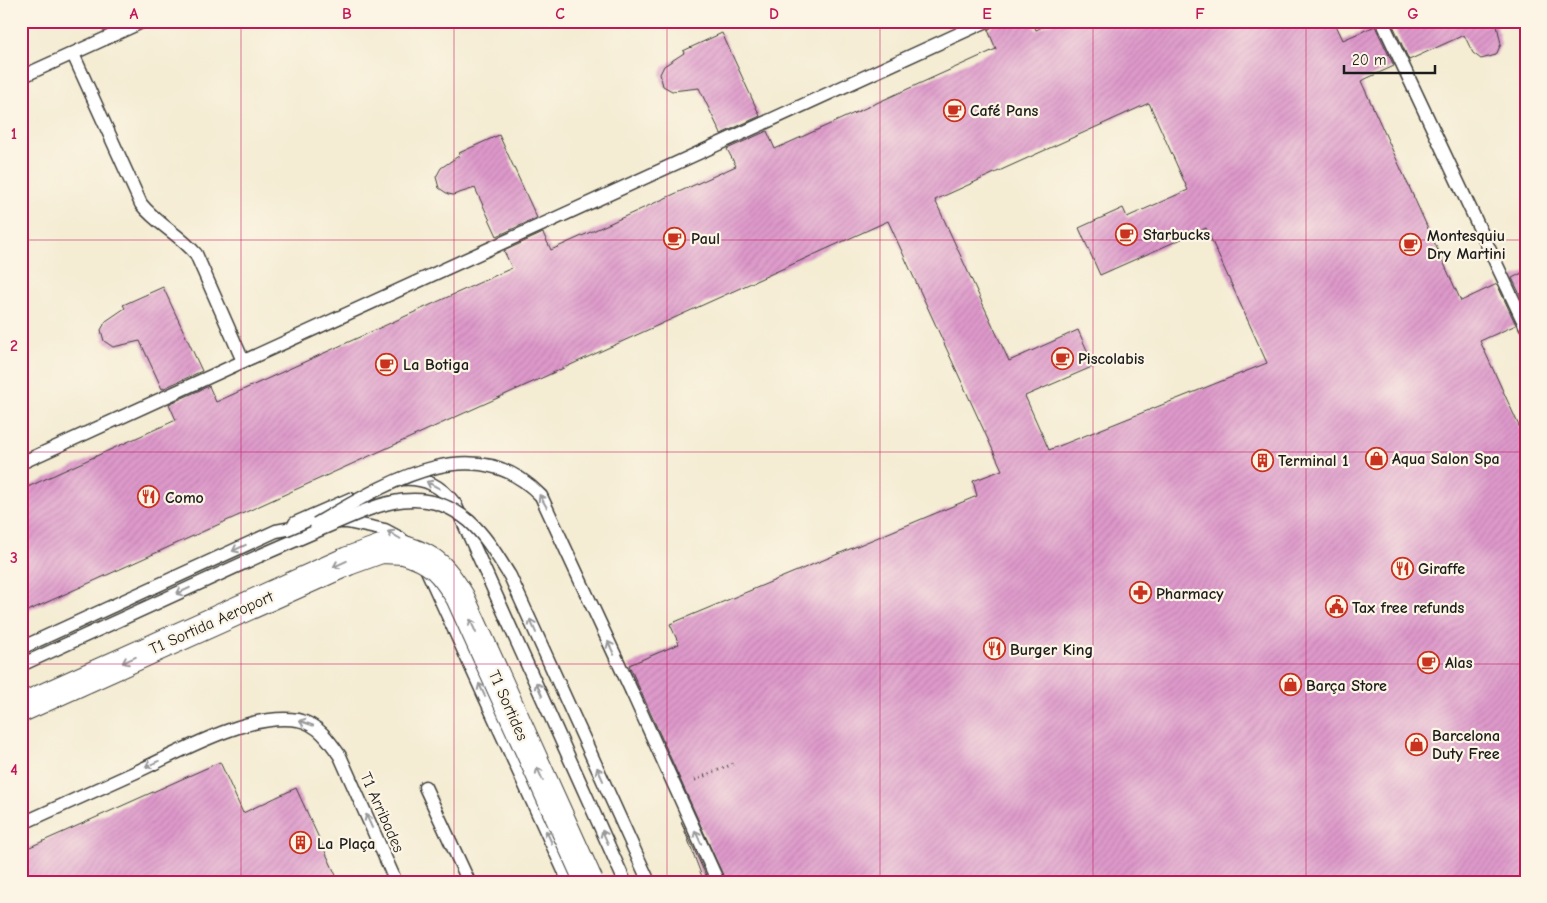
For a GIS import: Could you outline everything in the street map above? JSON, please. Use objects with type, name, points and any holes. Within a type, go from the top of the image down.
[{"type":"main road","name":"T1 Sortida Aeroport","points":[[21,708],[354,558],[381,550],[404,550]]},
{"type":"main road","name":"T1 Sortides","points":[[404,550],[436,565],[445,573],[460,597],[589,882]]},
{"type":"lane","points":[[21,77],[144,21]]},
{"type":"lane","points":[[21,463],[987,21]]},
{"type":"lane","points":[[1382,21],[1526,327]]},
{"type":"lane","points":[[73,54],[141,204],[154,220],[184,240],[196,254],[243,362]]},
{"type":"lane","points":[[259,556],[377,488],[416,471],[456,464],[503,468],[527,482],[541,496],[557,528],[718,882]]},
{"type":"lane","points":[[21,648],[276,531],[402,479],[426,481],[447,494],[455,504],[625,882]]},
{"type":"lane","points":[[21,665],[259,556],[383,503],[409,499],[446,507],[467,519],[490,546],[510,576],[649,882]]},
{"type":"lane","points":[[276,531],[325,522],[367,524],[385,530],[400,538],[415,552],[428,573],[569,882]]},
{"type":"lane","name":"T1 Arribades","points":[[21,824],[223,733],[253,724],[274,720],[290,720],[313,725],[327,738],[340,756],[396,882]]},
{"type":"lane","points":[[425,787],[468,882]]},
{"type":"path","points":[[676,788],[733,764]]},
{"type":"building","name":"Terminal 1","points":[[995,21],[1032,21],[1036,30],[1056,21],[1334,21],[1343,40],[1375,26],[1394,66],[1361,81],[1461,301],[1497,284],[1516,325],[1480,341],[1526,441],[1526,882],[726,882],[629,665],[679,644],[670,624],[977,496],[973,481],[1002,470],[888,221],[21,614],[21,490],[176,420],[169,404],[209,386],[216,402],[512,268],[504,251],[543,233],[551,250],[736,166],[727,149],[767,131],[775,149],[996,49],[988,30]],"holes":[[[1149,103],[1188,190],[1127,217],[1123,208],[1079,228],[1100,275],[1206,228],[1267,363],[1049,450],[1025,396],[1094,366],[1078,330],[1009,361],[935,200]]]},
{"type":"building","points":[[1391,21],[1496,21],[1501,44],[1496,55],[1481,59],[1473,53],[1464,35],[1409,60]]},
{"type":"building","points":[[722,33],[760,116],[721,134],[699,88],[672,91],[663,86],[660,74],[664,66],[684,53],[683,51]]},
{"type":"building","points":[[499,135],[537,218],[497,236],[475,188],[453,195],[448,194],[439,188],[436,177],[441,168],[460,155],[459,153]]},
{"type":"building","points":[[1526,271],[1526,307],[1512,278]]},
{"type":"building","points":[[163,287],[202,371],[162,389],[140,341],[113,347],[104,341],[101,330],[106,321],[125,308],[123,305]]},
{"type":"building","points":[[220,762],[243,813],[296,788],[339,882],[21,882],[21,851]]},
{"type":"building","points":[[681,821],[709,882],[704,882]]},
{"type":"place","name":"Café Pans","points":[[954,110]]},
{"type":"place","name":"Starbucks","points":[[1127,234]]},
{"type":"place","name":"Paul","points":[[675,238]]},
{"type":"place","name":"Montesquiu Dry Martini","points":[[1411,244]]},
{"type":"place","name":"Piscolabis","points":[[1062,358]]},
{"type":"place","name":"La Botiga","points":[[387,364]]},
{"type":"place","name":"Aqua Salon Spa","points":[[1376,458]]},
{"type":"place","name":"Terminal 1","points":[[1262,460]]},
{"type":"place","name":"Como","points":[[149,497]]},
{"type":"place","name":"Giraffe","points":[[1402,568]]},
{"type":"place","name":"Pharmacy","points":[[1140,593]]},
{"type":"place","name":"Tax free refunds","points":[[1336,607]]},
{"type":"place","name":"Burger King","points":[[994,649]]},
{"type":"place","name":"Alas","points":[[1429,662]]},
{"type":"place","name":"Barça Store","points":[[1290,685]]},
{"type":"place","name":"Barcelona Duty Free","points":[[1416,744]]},
{"type":"place","name":"La Plaça","points":[[301,843]]}]
